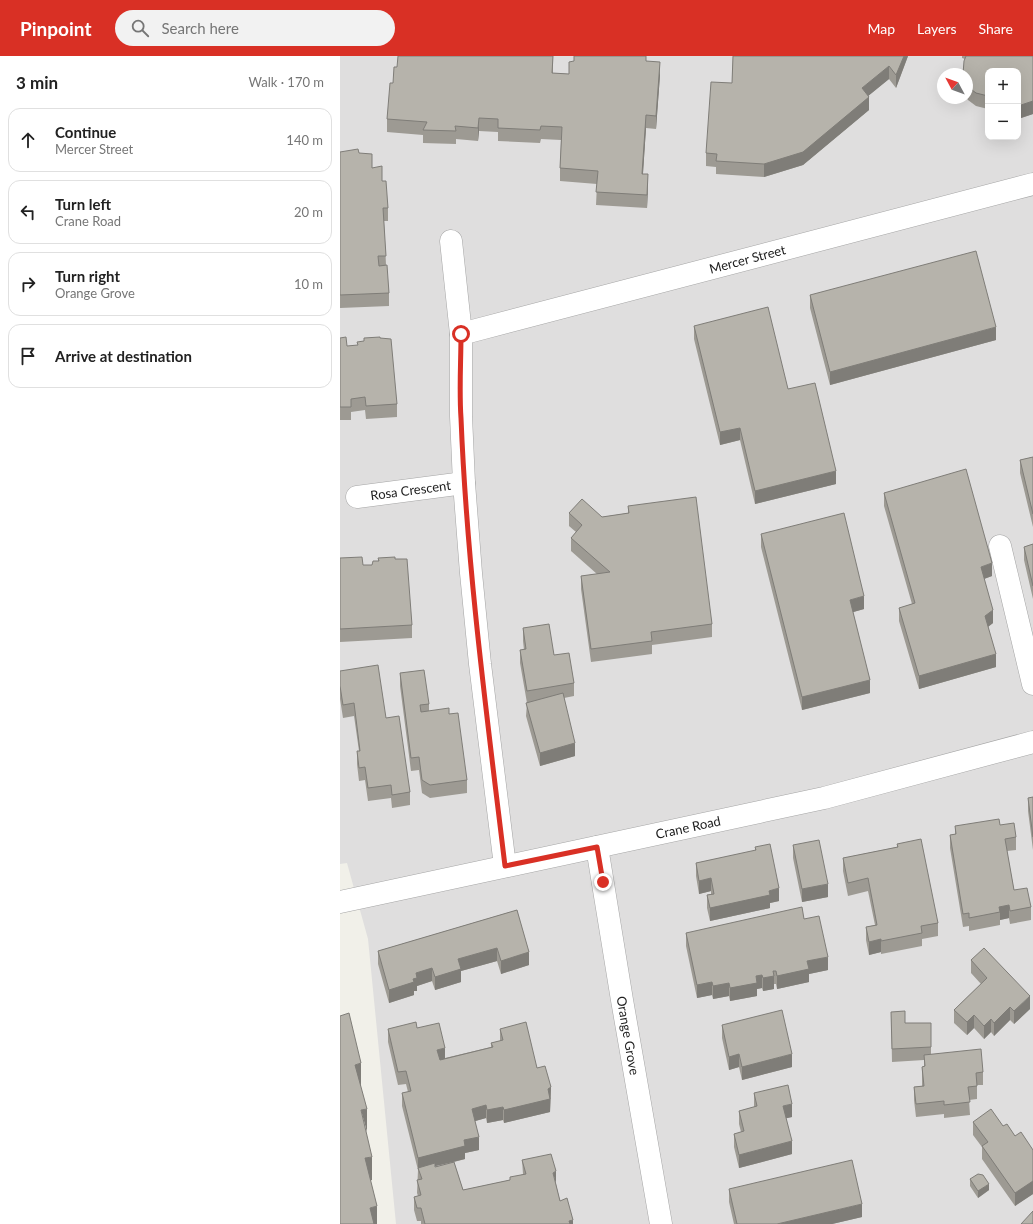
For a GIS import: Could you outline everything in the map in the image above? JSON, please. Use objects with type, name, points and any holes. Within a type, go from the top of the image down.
[{"type":"street","name":"Mercer Street","points":[[461,334],[1033,184]]},
{"type":"street","points":[[451,241],[461,334],[460,416],[464,483],[480,664],[505,866]]},
{"type":"street","name":"Rosa Crescent","points":[[357,497],[464,483]]},
{"type":"street","points":[[1000,546],[1033,684]]},
{"type":"street","name":"Crane Road","points":[[340,902],[824,798],[1033,742]]},
{"type":"street","name":"Orange Grove","points":[[597,847],[622,1000],[662,1224]]},
{"type":"shaded area","points":[[340,56],[1033,56],[1033,1224],[396,1224],[368,939],[347,863],[340,864]]},
{"type":"building","points":[[398,56],[553,56],[552,73],[569,74],[569,62],[574,61],[574,56],[646,56],[646,61],[660,62],[656,116],[646,115],[642,174],[648,174],[647,195],[596,192],[598,171],[560,168],[562,127],[541,126],[540,130],[498,128],[498,119],[479,118],[478,128],[455,126],[456,131],[423,130],[427,122],[387,119],[390,83],[393,83],[394,67],[397,67]]},
{"type":"building","points":[[733,56],[904,56],[896,75],[889,66],[862,88],[869,97],[803,152],[764,164],[716,161],[717,154],[706,153],[711,82],[732,83]]},
{"type":"building","points":[[966,56],[1033,56],[1033,101],[1021,105],[1021,68],[985,68],[985,95],[973,91],[973,68],[963,68]]},
{"type":"building","points":[[358,149],[359,153],[372,154],[372,168],[382,166],[382,181],[386,181],[388,208],[383,208],[386,256],[378,256],[379,266],[387,265],[389,293],[340,295],[340,152]]},
{"type":"building","points":[[976,251],[996,327],[830,372],[810,295]]},
{"type":"building","points":[[768,307],[788,389],[815,383],[836,471],[755,491],[740,428],[720,432],[694,326]]},
{"type":"building","points":[[346,337],[347,346],[358,345],[357,342],[364,341],[364,338],[380,337],[391,339],[397,404],[366,406],[365,397],[351,399],[351,407],[340,407],[340,338]]},
{"type":"building","points":[[1033,457],[1033,514],[1020,460]]},
{"type":"building","points":[[966,469],[992,563],[981,567],[993,610],[985,616],[996,654],[919,676],[899,608],[915,603],[884,493]]},
{"type":"building","points":[[696,497],[712,624],[651,632],[652,641],[591,649],[581,576],[610,572],[571,538],[582,525],[569,513],[582,499],[602,517],[629,513],[628,506]]},
{"type":"building","points":[[844,513],[864,596],[850,600],[870,680],[802,697],[761,534]]},
{"type":"building","points":[[1033,544],[1033,586],[1024,547]]},
{"type":"building","points":[[362,557],[363,565],[372,565],[373,561],[379,561],[378,558],[395,557],[395,559],[407,559],[412,625],[340,629],[340,558]]},
{"type":"building","points":[[549,624],[554,655],[569,653],[574,683],[527,691],[520,650],[526,649],[523,628]]},
{"type":"building","points":[[378,665],[386,718],[399,716],[410,792],[392,795],[391,785],[368,788],[365,767],[359,768],[357,751],[360,751],[354,703],[343,705],[340,686],[340,671]]},
{"type":"building","points":[[424,670],[429,704],[420,705],[421,712],[449,708],[449,714],[458,713],[467,780],[430,785],[422,780],[419,757],[411,758],[400,673]]},
{"type":"building","points":[[563,693],[575,743],[540,753],[526,703]]},
{"type":"building","points":[[1033,797],[1033,837],[1028,798]]},
{"type":"building","points":[[999,819],[1000,825],[1014,823],[1016,837],[1005,839],[1014,890],[1027,888],[1031,907],[1010,911],[1009,905],[999,907],[1000,912],[969,918],[969,913],[963,914],[950,835],[956,834],[955,826]]},
{"type":"building","points":[[921,839],[938,923],[921,926],[922,933],[869,942],[866,927],[877,925],[868,878],[848,883],[843,858],[898,847],[897,844]]},
{"type":"building","points":[[819,840],[828,884],[802,889],[793,845]]},
{"type":"building","points":[[770,844],[779,888],[769,891],[770,895],[710,908],[707,895],[714,894],[711,878],[699,881],[696,863],[756,850],[755,847]]},
{"type":"building","points":[[802,907],[804,919],[819,916],[828,957],[807,961],[809,969],[777,976],[776,971],[773,971],[774,976],[763,978],[762,975],[756,976],[757,983],[730,988],[729,983],[713,986],[712,982],[697,985],[686,933]]},
{"type":"building","points":[[517,910],[529,952],[501,961],[497,948],[458,959],[461,969],[435,977],[432,968],[416,973],[417,978],[413,979],[414,982],[389,990],[378,951]]},
{"type":"building","points":[[984,948],[1030,996],[1014,1011],[1010,1007],[994,1023],[991,1019],[984,1026],[974,1015],[967,1022],[954,1010],[987,978],[971,960]]},
{"type":"building","points":[[782,1010],[792,1054],[742,1067],[739,1054],[729,1057],[722,1025]]},
{"type":"building","points":[[905,1011],[905,1023],[931,1023],[931,1047],[892,1049],[891,1012]]},
{"type":"building","points":[[349,1013],[361,1063],[355,1065],[367,1109],[361,1110],[372,1157],[365,1158],[377,1206],[370,1208],[374,1224],[340,1224],[340,1016]]},
{"type":"building","points":[[416,1022],[417,1028],[439,1023],[445,1048],[437,1050],[440,1060],[493,1047],[491,1043],[503,1040],[500,1029],[526,1022],[537,1068],[545,1066],[551,1087],[548,1089],[550,1099],[504,1110],[503,1107],[487,1110],[486,1105],[472,1109],[479,1137],[464,1140],[465,1146],[418,1158],[402,1093],[411,1091],[406,1071],[398,1072],[388,1029]]},
{"type":"building","points":[[981,1049],[983,1072],[976,1073],[977,1086],[968,1087],[970,1102],[944,1105],[944,1101],[916,1104],[914,1087],[924,1086],[922,1067],[925,1066],[924,1055]]},
{"type":"building","points":[[788,1085],[792,1104],[783,1106],[792,1141],[739,1155],[734,1134],[744,1131],[739,1111],[757,1106],[754,1093]]},
{"type":"building","points":[[991,1109],[1003,1126],[1007,1124],[1015,1136],[1021,1132],[1033,1150],[1033,1181],[1015,1193],[982,1146],[988,1142],[973,1122]]},
{"type":"building","points":[[551,1154],[556,1171],[553,1173],[560,1201],[567,1198],[573,1220],[569,1221],[570,1224],[425,1224],[421,1208],[417,1208],[414,1197],[421,1195],[417,1180],[422,1179],[418,1168],[435,1163],[435,1167],[454,1162],[463,1190],[510,1180],[510,1177],[526,1174],[522,1160]]},
{"type":"building","points":[[852,1160],[862,1204],[777,1224],[737,1224],[729,1189]]},
{"type":"building","points":[[978,1174],[983,1175],[989,1184],[978,1191],[970,1179]]},
{"type":"building","points":[[1033,1211],[1033,1224],[1021,1224]]},
{"type":"route","points":[[461,334],[460,416],[471,573],[480,664],[505,866],[597,847],[603,882]]}]
